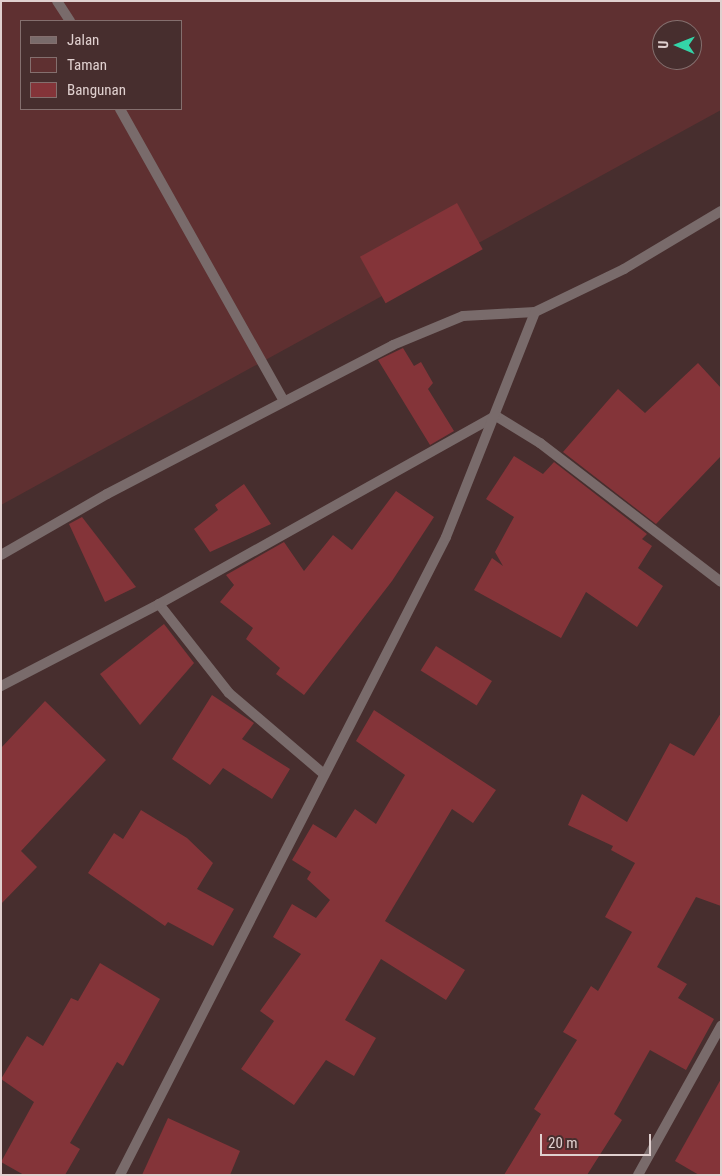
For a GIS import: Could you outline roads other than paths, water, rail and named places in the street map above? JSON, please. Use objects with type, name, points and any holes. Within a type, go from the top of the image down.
[{"type":"street","points":[[57,1],[69,20]]},
{"type":"street","points":[[121,110],[284,401]]},
{"type":"street","points":[[1,555],[284,401],[463,316],[535,312],[624,269],[721,211]]},
{"type":"street","points":[[120,1175],[446,537],[496,416],[535,312]]},
{"type":"street","points":[[496,416],[540,442],[721,582]]},
{"type":"street","points":[[1,686],[159,604],[496,416]]},
{"type":"street","points":[[159,604],[229,693],[324,774]]},
{"type":"street","points":[[638,1175],[721,1026]]}]
